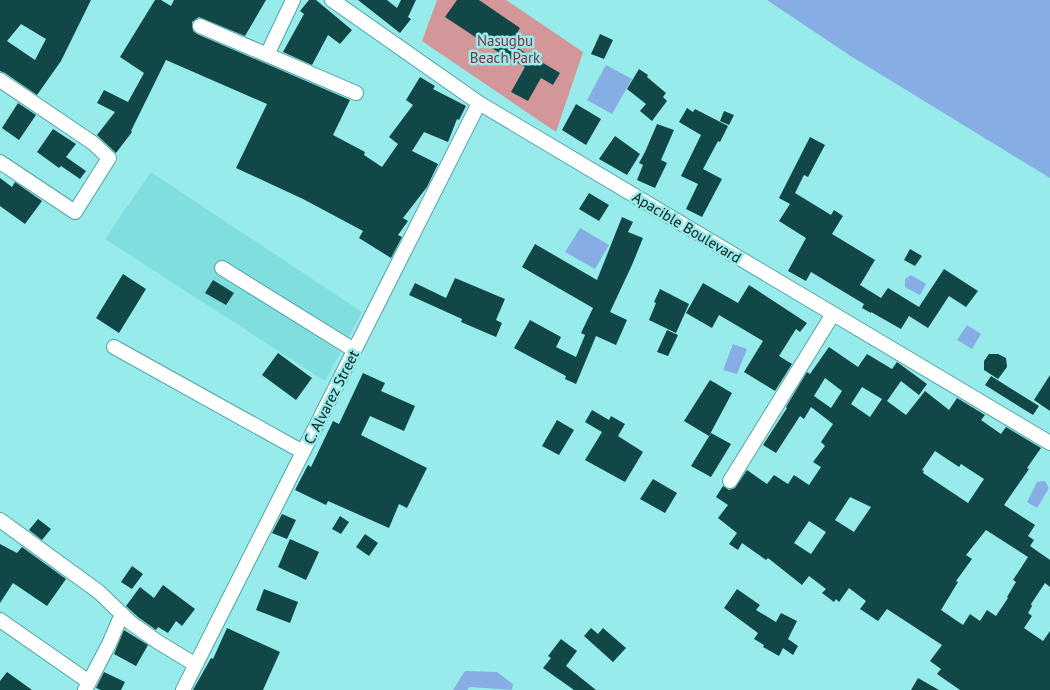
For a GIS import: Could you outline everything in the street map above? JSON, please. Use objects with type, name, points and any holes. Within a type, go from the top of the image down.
[{"type":"street","points":[[268,55],[293,0]]},
{"type":"street","name":"Apacible Boulevard","points":[[332,0],[479,103],[1050,443]]},
{"type":"street","points":[[200,26],[356,93]]},
{"type":"street","points":[[0,80],[93,143],[109,158],[75,212],[0,162]]},
{"type":"street","name":"C. Alvarez Street","points":[[183,690],[479,103]]},
{"type":"street","points":[[222,268],[354,350]]},
{"type":"street","points":[[730,481],[833,314]]},
{"type":"street","points":[[114,347],[303,452]]},
{"type":"street","points":[[0,520],[99,592],[131,623],[196,665]]},
{"type":"street","points":[[0,620],[87,686],[122,614]]},
{"type":"shaded area","points":[[767,0],[1050,0],[1050,178],[849,55]]},
{"type":"shaded area","points":[[606,65],[632,79],[612,114],[587,100]]},
{"type":"shaded area","points":[[151,172],[362,312],[325,381],[105,239]]},
{"type":"shaded area","points":[[580,228],[609,245],[595,269],[565,252]]},
{"type":"shaded area","points":[[911,275],[926,284],[920,295],[905,287],[905,279]]},
{"type":"shaded area","points":[[967,325],[981,334],[972,349],[957,340]]},
{"type":"shaded area","points":[[733,344],[747,349],[737,374],[723,370]]},
{"type":"shaded area","points":[[1045,481],[1049,488],[1037,508],[1027,502],[1037,482]]},
{"type":"shaded area","points":[[465,671],[497,672],[513,684],[512,690],[470,687],[467,690],[453,690]]},
{"type":"green space","name":"Nasugbu Beach Park","points":[[437,0],[506,0],[583,52],[556,132],[422,41]]},
{"type":"building","points":[[0,0],[91,0],[61,61],[37,95],[0,71]],"holes":[[[21,24],[46,39],[35,60],[7,41]]]},
{"type":"building","points":[[155,0],[161,0],[171,6],[174,0],[266,0],[245,36],[199,17],[192,22],[193,31],[350,100],[333,135],[365,152],[364,155],[382,167],[398,144],[389,137],[413,105],[406,100],[420,77],[435,86],[433,89],[466,106],[459,120],[457,119],[448,142],[424,132],[412,151],[438,164],[427,187],[403,218],[408,221],[398,235],[402,237],[391,258],[359,238],[363,231],[303,199],[236,168],[267,104],[166,60],[132,132],[116,153],[97,135],[115,112],[97,103],[104,90],[128,102],[144,73],[120,57]]},
{"type":"building","points":[[309,0],[316,0],[352,30],[340,44],[328,35],[312,65],[283,52],[304,14],[300,11]]},
{"type":"building","points":[[358,0],[387,0],[397,8],[401,0],[416,0],[408,17],[411,19],[400,33]]},
{"type":"building","points":[[457,0],[479,0],[520,28],[511,44],[560,73],[553,85],[541,78],[528,101],[511,92],[525,67],[504,56],[445,17]]},
{"type":"building","points":[[600,34],[613,40],[604,59],[591,54]]},
{"type":"building","points":[[639,69],[666,93],[663,97],[667,101],[652,121],[640,111],[646,104],[627,89]]},
{"type":"building","points":[[18,103],[36,115],[19,140],[2,128]]},
{"type":"building","points":[[576,104],[601,119],[586,145],[562,130]]},
{"type":"building","points":[[687,108],[693,112],[695,109],[728,126],[703,169],[722,179],[702,217],[686,209],[698,184],[681,176],[701,135],[679,122]]},
{"type":"building","points":[[724,111],[734,115],[729,125],[720,121]]},
{"type":"building","points":[[657,124],[674,130],[661,160],[667,163],[655,188],[637,180],[643,165],[639,163]]},
{"type":"building","points":[[53,129],[76,144],[66,157],[86,171],[80,179],[61,166],[59,168],[37,152]]},
{"type":"building","points":[[615,136],[640,154],[627,175],[599,159]]},
{"type":"building","points":[[810,137],[825,145],[808,177],[804,175],[795,193],[831,215],[834,210],[843,216],[832,234],[875,260],[860,285],[881,298],[888,288],[919,307],[944,269],[978,291],[966,307],[949,296],[928,328],[909,316],[901,329],[862,308],[864,304],[811,272],[806,281],[788,271],[806,238],[779,221],[790,204],[779,198]]},
{"type":"building","points":[[0,178],[12,187],[15,182],[42,201],[25,224],[0,206]]},
{"type":"building","points":[[589,193],[609,205],[599,221],[579,209]]},
{"type":"building","points":[[622,217],[633,222],[628,232],[643,238],[610,312],[627,320],[616,345],[596,336],[576,384],[565,379],[566,376],[514,348],[530,320],[561,337],[556,347],[576,357],[585,335],[581,333],[593,308],[522,267],[535,244],[597,280]]},
{"type":"building","points":[[910,249],[922,256],[915,266],[904,260]]},
{"type":"building","points":[[123,274],[146,289],[119,333],[96,318]]},
{"type":"building","points":[[455,278],[505,299],[496,320],[502,323],[496,337],[461,322],[462,319],[409,295],[415,283],[446,298]]},
{"type":"building","points":[[213,280],[234,293],[226,305],[205,293]]},
{"type":"building","points":[[703,283],[738,303],[749,285],[807,323],[800,332],[796,329],[779,356],[792,364],[775,391],[744,372],[763,341],[719,315],[712,328],[686,313]]},
{"type":"building","points":[[660,289],[689,304],[676,333],[649,320]]},
{"type":"building","points":[[667,330],[678,335],[668,356],[657,352]]},
{"type":"building","points":[[829,347],[858,367],[867,354],[892,369],[897,362],[927,384],[919,395],[901,381],[887,401],[906,415],[925,391],[949,410],[957,398],[985,415],[981,420],[1001,434],[1006,427],[1041,448],[1004,505],[1035,525],[1028,536],[1034,540],[1030,546],[1050,560],[1050,587],[1045,583],[1031,604],[1032,606],[1028,613],[1032,616],[1024,628],[1043,641],[1050,631],[1050,690],[960,690],[937,674],[941,669],[930,661],[942,645],[887,609],[878,621],[860,609],[866,601],[849,588],[839,602],[836,599],[834,602],[822,593],[826,589],[809,576],[802,585],[768,558],[766,560],[742,543],[738,550],[729,544],[737,533],[718,518],[728,505],[716,497],[723,486],[729,490],[735,488],[747,470],[767,484],[774,475],[788,484],[794,475],[809,485],[821,467],[813,462],[825,446],[821,442],[833,424],[811,407],[804,419],[800,416],[776,453],[763,445],[807,372],[810,374]],"holes":[[[825,378],[842,391],[831,408],[814,396]],[[862,387],[882,399],[870,417],[851,404]],[[935,451],[959,467],[961,464],[984,479],[968,503],[923,473],[924,471],[922,470]],[[850,497],[871,507],[854,532],[835,520]],[[809,521],[826,532],[811,554],[794,543]],[[986,530],[1028,557],[1013,580],[1016,582],[996,616],[987,610],[980,621],[970,614],[963,625],[941,610],[958,582],[956,581],[972,559],[966,555]]]},
{"type":"building","points":[[278,353],[312,378],[296,400],[262,375]]},
{"type":"building","points":[[989,354],[998,354],[1006,358],[1007,367],[998,379],[984,370],[984,361]]},
{"type":"building","points":[[363,373],[385,383],[381,391],[415,406],[404,431],[370,416],[361,435],[427,468],[407,508],[399,504],[389,528],[328,501],[326,505],[295,490],[308,465],[311,467],[333,421],[339,424]]},
{"type":"building","points":[[1050,375],[1050,411],[1034,400]]},
{"type":"building","points":[[991,376],[1039,406],[1033,415],[985,385]]},
{"type":"building","points":[[710,380],[732,393],[709,436],[684,421]]},
{"type":"building","points":[[592,410],[609,420],[611,416],[625,424],[618,436],[643,452],[625,482],[585,460],[602,432],[585,422]]},
{"type":"building","points":[[557,420],[574,430],[559,455],[542,446]]},
{"type":"building","points":[[711,433],[731,444],[711,477],[691,466]]},
{"type":"building","points":[[653,479],[677,493],[665,513],[640,499]]},
{"type":"building","points":[[282,514],[296,520],[287,539],[272,533]]},
{"type":"building","points":[[340,516],[349,522],[341,534],[332,529]]},
{"type":"building","points":[[38,519],[51,529],[42,540],[29,530]]},
{"type":"building","points":[[365,534],[378,543],[369,556],[356,547]]},
{"type":"building","points":[[290,539],[319,552],[306,580],[278,567]]},
{"type":"building","points":[[0,544],[17,553],[22,547],[66,579],[47,606],[13,583],[0,603]]},
{"type":"building","points":[[132,566],[143,574],[132,589],[121,582]]},
{"type":"building","points":[[163,585],[195,609],[182,626],[176,621],[168,633],[158,627],[156,630],[126,606],[140,587],[154,598]]},
{"type":"building","points":[[264,589],[298,602],[290,623],[256,610]]},
{"type":"building","points":[[737,589],[760,605],[756,610],[776,622],[781,613],[797,621],[788,639],[798,646],[793,655],[783,648],[779,656],[763,647],[764,645],[754,639],[758,633],[724,608]]},
{"type":"building","points":[[227,628],[280,652],[263,690],[193,690],[211,658],[213,659]]},
{"type":"building","points":[[591,628],[598,634],[603,628],[626,648],[613,662],[584,636]]},
{"type":"building","points":[[124,630],[148,645],[136,666],[114,654]]},
{"type":"building","points":[[561,639],[577,651],[566,666],[596,690],[574,690],[543,668],[551,658],[548,656]]},
{"type":"building","points":[[7,672],[32,690],[0,690],[0,681]]},
{"type":"building","points":[[104,672],[125,682],[121,690],[101,690],[96,688]]},
{"type":"building","points":[[918,678],[939,690],[911,690]]}]
